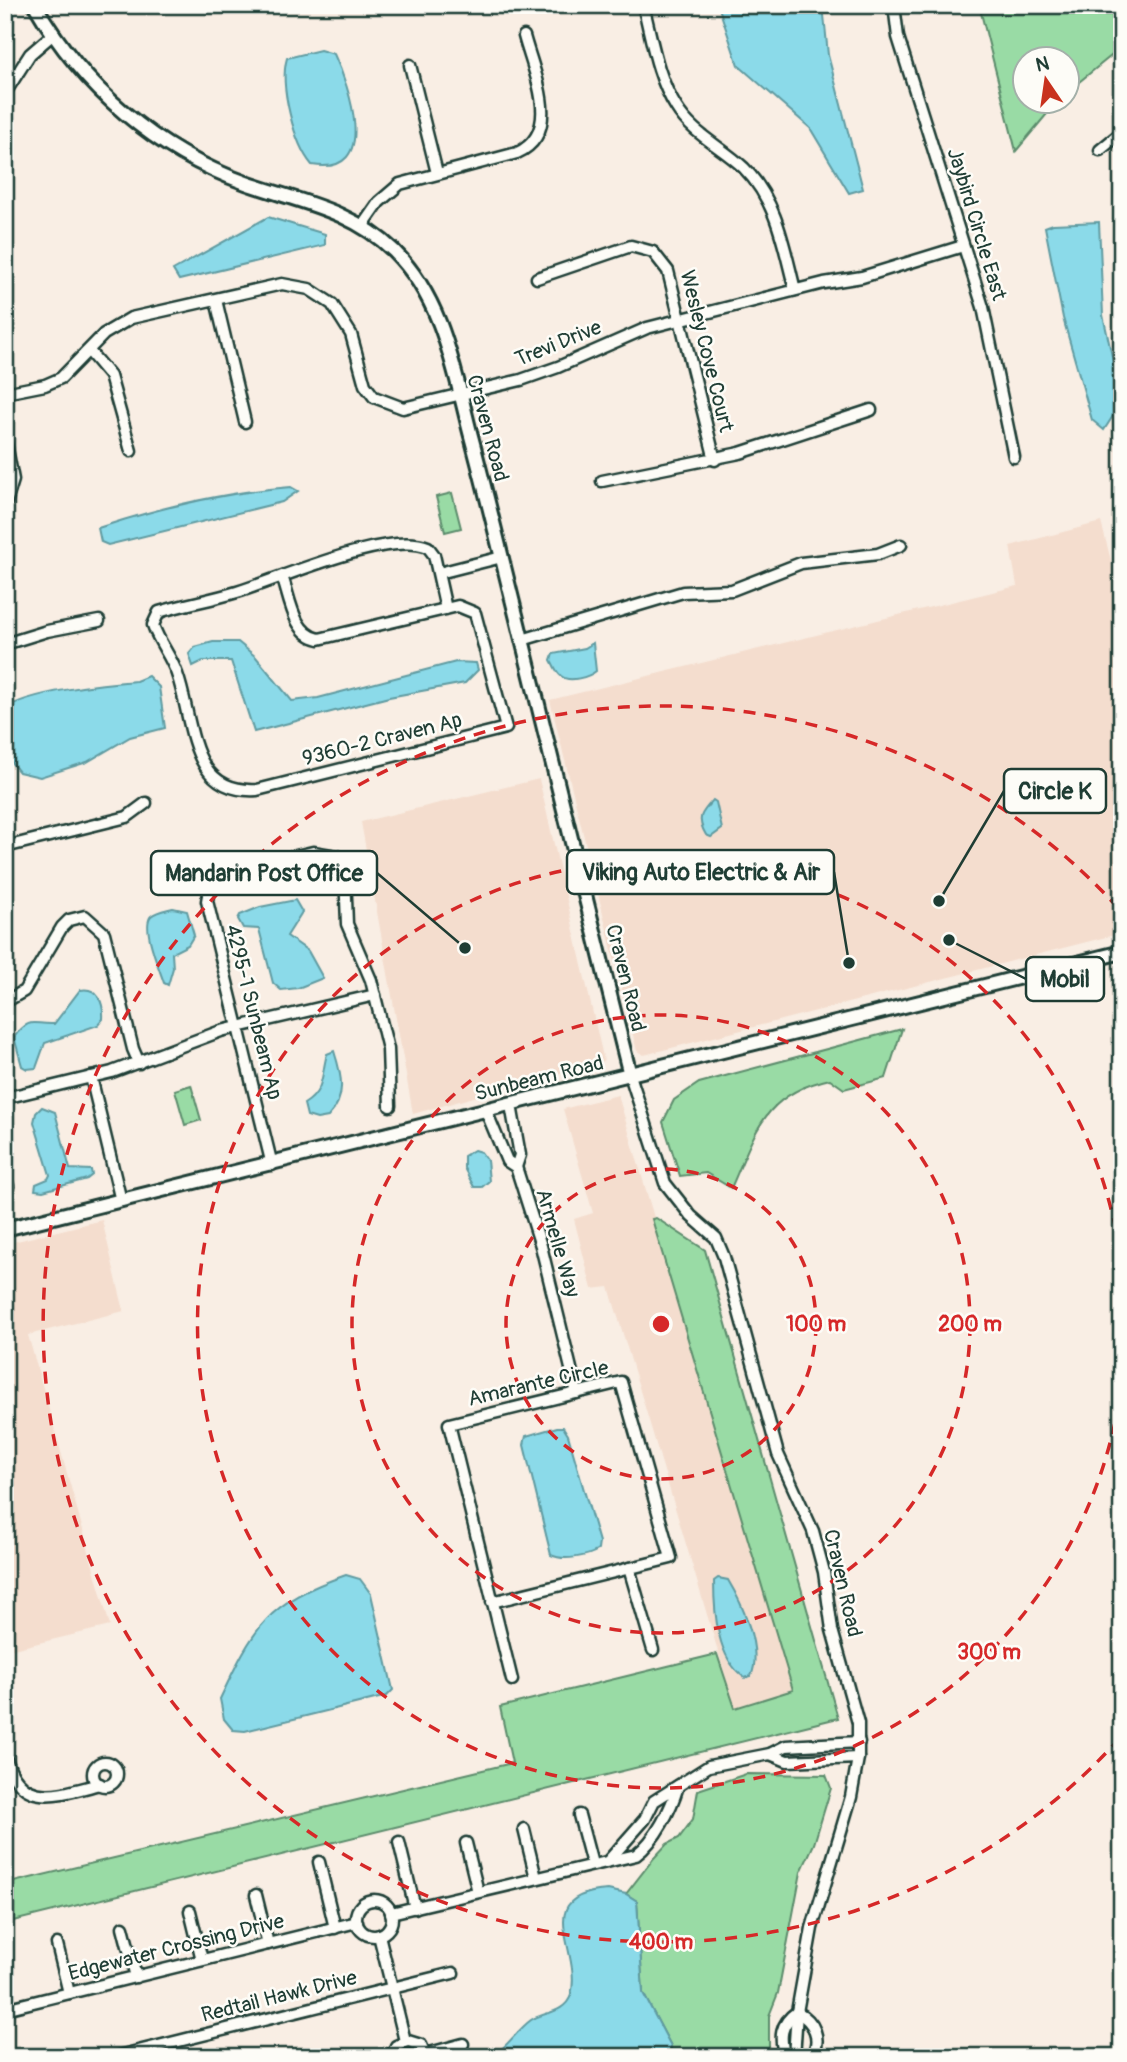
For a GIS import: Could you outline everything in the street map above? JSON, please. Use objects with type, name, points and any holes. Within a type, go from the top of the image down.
[{"type":"street","name":"Craven Road","points":[[35,5],[52,35],[86,77],[122,113],[163,143],[212,170],[324,207],[363,225],[394,251],[426,292],[443,332],[502,557],[630,1075],[665,1184],[691,1216],[716,1238],[724,1257],[778,1454],[813,1531],[824,1572],[832,1630],[858,1723],[858,1758],[851,1797],[812,1928],[797,2012],[794,2057]]},
{"type":"street","points":[[643,5],[667,91],[689,124],[744,168],[758,186],[779,228],[795,290]]},
{"type":"street","name":"Jaybird Circle East","points":[[894,5],[898,37],[992,344],[1014,457]]},
{"type":"street","points":[[5,93],[30,54],[52,35]]},
{"type":"street","points":[[363,225],[379,202],[400,184],[517,153],[534,143],[540,135],[542,110],[524,36]]},
{"type":"street","points":[[410,65],[437,173]]},
{"type":"street","points":[[1100,150],[1122,132]]},
{"type":"street","name":"Trevi Drive","points":[[5,393],[45,385],[61,377],[104,334],[123,321],[282,284],[309,289],[332,304],[347,323],[360,374],[374,397],[403,408],[460,396],[558,368],[621,337],[681,318],[795,290],[862,277],[963,246]]},
{"type":"street","name":"Wesley Cove Court","points":[[537,278],[620,248],[643,247],[662,259],[681,318],[715,460]]},
{"type":"street","points":[[216,300],[245,422]]},
{"type":"street","points":[[89,351],[103,365],[115,387],[131,451]]},
{"type":"street","points":[[602,481],[715,460],[871,410]]},
{"type":"street","points":[[5,438],[13,480],[5,506]]},
{"type":"street","name":"9360-2 Craven Ap","points":[[411,544],[428,547],[434,555],[446,609],[468,608],[480,622],[506,728],[257,790],[244,791],[220,782],[202,764],[177,674],[157,636],[154,618],[159,612],[237,592],[282,576],[342,555],[411,544]]},
{"type":"street","points":[[522,640],[683,592],[732,590],[802,564],[878,554],[901,545]]},
{"type":"street","points":[[439,573],[502,557]]},
{"type":"street","points":[[282,576],[298,623],[311,638],[319,639],[446,609]]},
{"type":"street","points":[[5,645],[47,631],[99,621]]},
{"type":"street","points":[[5,847],[127,817],[146,803]]},
{"type":"street","name":"4295-1 Sunbeam Ap","points":[[272,1165],[206,894],[210,884],[224,873],[300,855],[331,852],[342,863],[347,924],[375,995],[388,1049],[390,1106]]},
{"type":"street","points":[[5,1002],[24,990],[62,927],[69,920],[85,916],[96,923],[104,933],[126,1025],[139,1063]]},
{"type":"street","name":"Sunbeam Road","points":[[5,1229],[272,1165],[1122,952]]},
{"type":"street","points":[[5,1098],[139,1063],[200,1038],[238,1027],[375,995]]},
{"type":"street","points":[[91,1076],[121,1201]]},
{"type":"street","points":[[510,1105],[520,1155],[516,1167]]},
{"type":"street","name":"Armelle Way","points":[[486,1111],[507,1161],[516,1167],[541,1246],[577,1393]]},
{"type":"street","name":"Amarante Circle","points":[[621,1382],[671,1558],[629,1568],[492,1602],[449,1424],[621,1382]]},
{"type":"street","points":[[629,1568],[653,1650]]},
{"type":"street","points":[[492,1602],[512,1680]]},
{"type":"street","points":[[609,1860],[645,1819],[654,1801],[709,1766],[770,1754],[786,1746],[859,1742]]},
{"type":"street","points":[[770,1754],[787,1761],[858,1758]]},
{"type":"street","points":[[5,1755],[12,1775],[32,1792],[54,1796],[100,1784]]},
{"type":"street","points":[[391,1913],[609,1860],[623,1860],[644,1849],[670,1814],[678,1786]]},
{"type":"street","points":[[579,1815],[592,1864]]},
{"type":"street","points":[[524,1829],[536,1878]]},
{"type":"street","points":[[399,1842],[415,1908]]},
{"type":"street","points":[[466,1843],[478,1892]]},
{"type":"street","points":[[319,1862],[335,1928]]},
{"type":"street","points":[[256,1895],[268,1944]]},
{"type":"street","points":[[369,1901],[383,1903],[391,1913],[390,1927],[379,1935],[365,1933],[357,1922],[359,1909],[369,1901]]},
{"type":"street","points":[[190,1911],[202,1960]]},
{"type":"street","name":"Edgewater Crossing Drive","points":[[5,2009],[357,1922]]},
{"type":"street","points":[[123,1927],[136,1977]]},
{"type":"street","points":[[379,1935],[405,2041]]},
{"type":"street","points":[[57,1944],[69,1993]]},
{"type":"street","name":"Redtail Hawk Drive","points":[[114,2057],[453,1973]]},
{"type":"street","name":"Craven Road","points":[[785,2057],[781,2034],[785,2021],[797,2012]]},
{"type":"street","points":[[797,2012],[810,2018],[816,2032],[816,2044],[811,2057]]},
{"type":"street","points":[[391,2057],[396,2046],[405,2041],[418,2043],[426,2055],[464,2044]]},
{"type":"shaded area","points":[[1101,522],[1122,603],[1122,933],[644,1055],[637,1051],[550,700],[1017,586],[1010,546]]},
{"type":"shaded area","points":[[539,779],[604,1061],[413,1114],[361,822]]},
{"type":"shaded area","points":[[618,1095],[793,1690],[735,1708],[609,1287],[592,1289],[574,1219],[593,1213],[563,1109]]},
{"type":"shaded area","points":[[102,1220],[124,1311],[28,1335],[110,1626],[5,1651],[5,1244]]},
{"type":"green space","points":[[979,5],[1122,5],[1122,47],[1082,80],[1082,46],[1012,46],[1012,116],[1045,116],[1016,151]]},
{"type":"green space","points":[[452,493],[461,528],[445,532],[436,497]]},
{"type":"green space","points":[[902,1029],[886,1078],[844,1089],[830,1079],[790,1094],[776,1105],[756,1133],[731,1188],[706,1173],[680,1176],[663,1122],[674,1100],[699,1083]]},
{"type":"green space","points":[[191,1085],[201,1120],[185,1125],[175,1090]]},
{"type":"green space","points":[[656,1218],[705,1250],[838,1718],[5,1923],[5,1884],[512,1763],[500,1707],[717,1654],[735,1708],[793,1690],[652,1219]]},
{"type":"green space","points":[[746,1774],[826,1775],[831,1788],[814,1844],[801,1872],[778,1993],[769,2016],[769,2057],[671,2057],[671,2046],[643,1993],[637,1901],[626,1894],[654,1858],[667,1844],[679,1838],[693,1819],[698,1790]]},
{"type":"water","points":[[718,5],[823,5],[828,55],[863,189],[849,193],[810,128],[738,65]]},
{"type":"water","points":[[320,50],[334,54],[352,106],[353,144],[347,157],[333,165],[312,165],[305,155],[294,129],[285,83],[287,58]]},
{"type":"water","points":[[268,217],[325,234],[325,245],[179,280],[173,270]]},
{"type":"water","points":[[1099,222],[1103,315],[1122,402],[1104,430],[1092,420],[1063,318],[1045,227],[1053,224]]},
{"type":"water","points":[[291,487],[298,491],[282,502],[108,545],[101,542],[98,528],[145,513],[218,497]]},
{"type":"water","points":[[213,642],[238,642],[256,657],[292,701],[318,698],[456,662],[476,663],[478,670],[465,683],[389,697],[254,732],[231,661],[203,661],[193,666],[189,654],[195,647]]},
{"type":"water","points":[[593,643],[596,671],[574,679],[559,674],[551,660],[553,654],[585,648]]},
{"type":"water","points":[[148,676],[159,687],[165,728],[130,737],[87,762],[40,777],[19,772],[6,756],[5,709],[48,693],[136,681]]},
{"type":"water","points":[[713,800],[716,802],[722,829],[711,837],[706,835],[701,820],[703,812]]},
{"type":"water","points":[[295,900],[302,912],[287,936],[308,951],[323,978],[298,988],[281,990],[273,983],[259,929],[243,928],[238,919],[240,915],[260,907]]},
{"type":"water","points":[[173,908],[187,911],[194,935],[188,945],[172,953],[173,968],[168,985],[164,983],[148,929],[153,914]]},
{"type":"water","points":[[86,989],[99,997],[103,1019],[98,1025],[45,1043],[36,1068],[27,1069],[22,1066],[14,1037],[28,1024],[54,1024],[80,990]]},
{"type":"water","points":[[334,1051],[341,1078],[338,1102],[328,1117],[317,1119],[307,1116],[304,1104],[316,1094],[327,1054]]},
{"type":"water","points":[[42,1107],[55,1112],[70,1169],[91,1170],[92,1175],[87,1179],[43,1191],[35,1190],[36,1184],[48,1179],[50,1175],[34,1122],[36,1113]]},
{"type":"water","points":[[474,1150],[481,1152],[487,1160],[489,1181],[482,1187],[474,1187],[464,1168],[464,1156]]},
{"type":"water","points":[[563,1427],[568,1435],[599,1542],[598,1550],[588,1555],[562,1558],[551,1555],[524,1445],[526,1436]]},
{"type":"water","points":[[346,1575],[360,1579],[371,1594],[393,1690],[387,1696],[245,1731],[233,1730],[224,1719],[220,1699],[254,1635],[280,1607],[319,1585]]},
{"type":"water","points":[[718,1578],[728,1580],[753,1640],[754,1665],[751,1676],[745,1678],[728,1659],[719,1634],[714,1594],[714,1581]]},
{"type":"water","points":[[608,1890],[626,1894],[637,1901],[643,1993],[671,2046],[671,2057],[491,2057],[531,2020],[559,2009],[568,2001],[573,1978],[564,1928],[565,1914],[571,1902],[584,1894]]},
{"type":"place","name":"Circle K","points":[[939,901]]},
{"type":"place","name":"Mobil","points":[[949,940]]},
{"type":"place","name":"Mandarin Post Office","points":[[465,948]]},
{"type":"place","name":"Viking Auto Electric & Air","points":[[849,963]]}]
